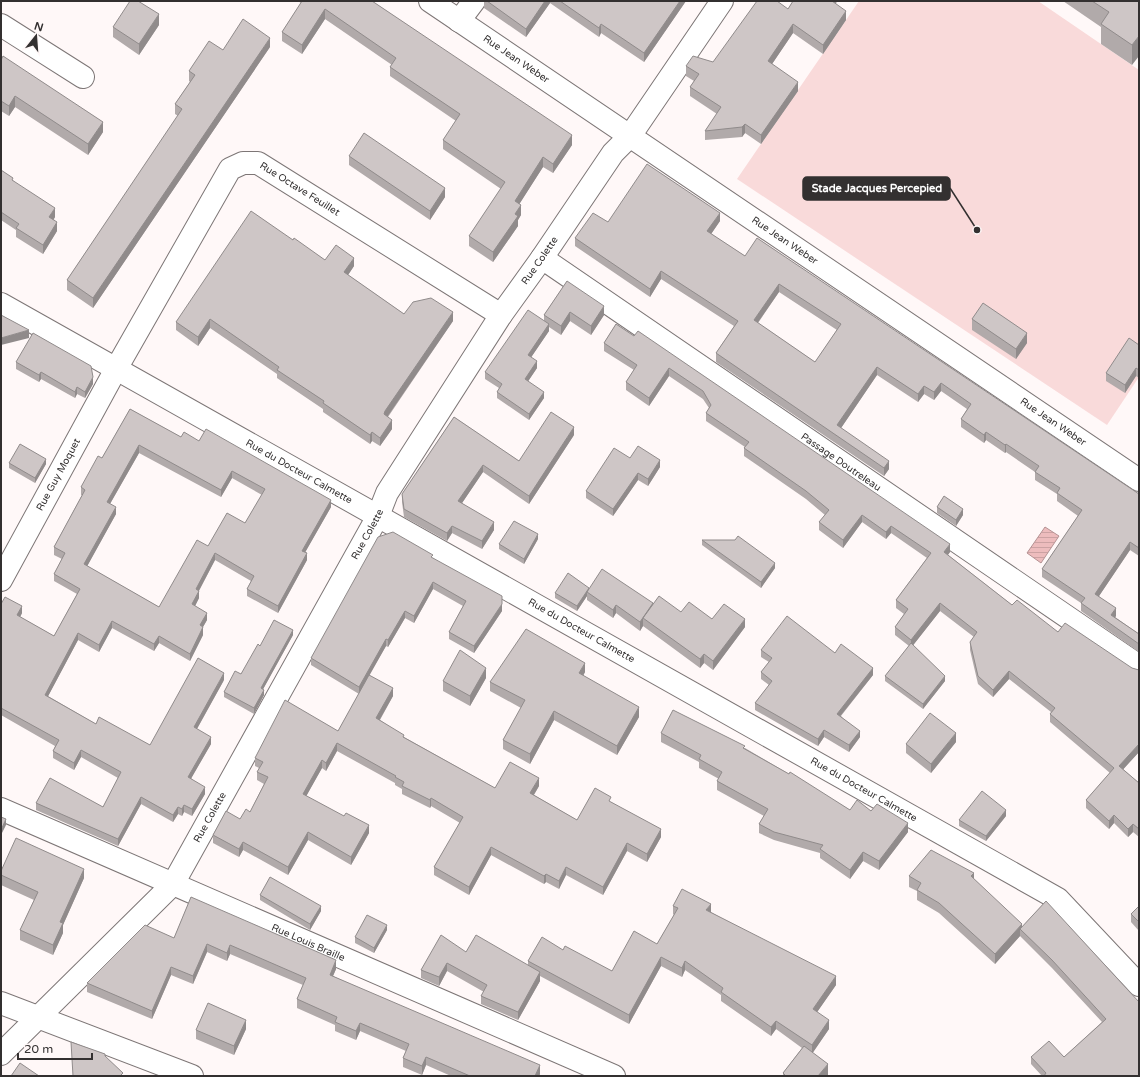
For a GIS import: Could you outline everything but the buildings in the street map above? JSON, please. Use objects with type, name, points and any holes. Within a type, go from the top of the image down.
[{"type":"street","name":"Rue Jean Weber","points":[[430,1],[1139,480]]},
{"type":"street","points":[[459,21],[474,1]]},
{"type":"street","name":"Rue Colette","points":[[1,1054],[173,884],[378,516],[387,493],[501,315],[542,258],[613,153],[630,136],[722,1]]},
{"type":"street","points":[[1,25],[83,77]]},
{"type":"street","name":"Rue Octave Feuillet","points":[[116,369],[230,169],[243,163],[258,164],[501,315]]},
{"type":"street","name":"Passage Doutreleau","points":[[542,258],[1139,666]]},
{"type":"street","name":"Rue du Docteur Calmette","points":[[1,304],[1058,898],[1139,985]]},
{"type":"street","name":"Rue Guy Moquet","points":[[1,580],[116,369]]},
{"type":"street","name":"Rue Louis Braille","points":[[1,809],[614,1076]]},
{"type":"street","points":[[1,1003],[192,1076]]},
{"type":"shaded area","points":[[859,1],[1038,1],[1139,70],[1139,377],[1107,425],[737,179]]},
{"type":"shaded area","points":[[1045,527],[1059,536],[1041,563],[1027,553]]},
{"type":"place","name":"Stade Jacques Percepied","points":[[977,230]]}]
